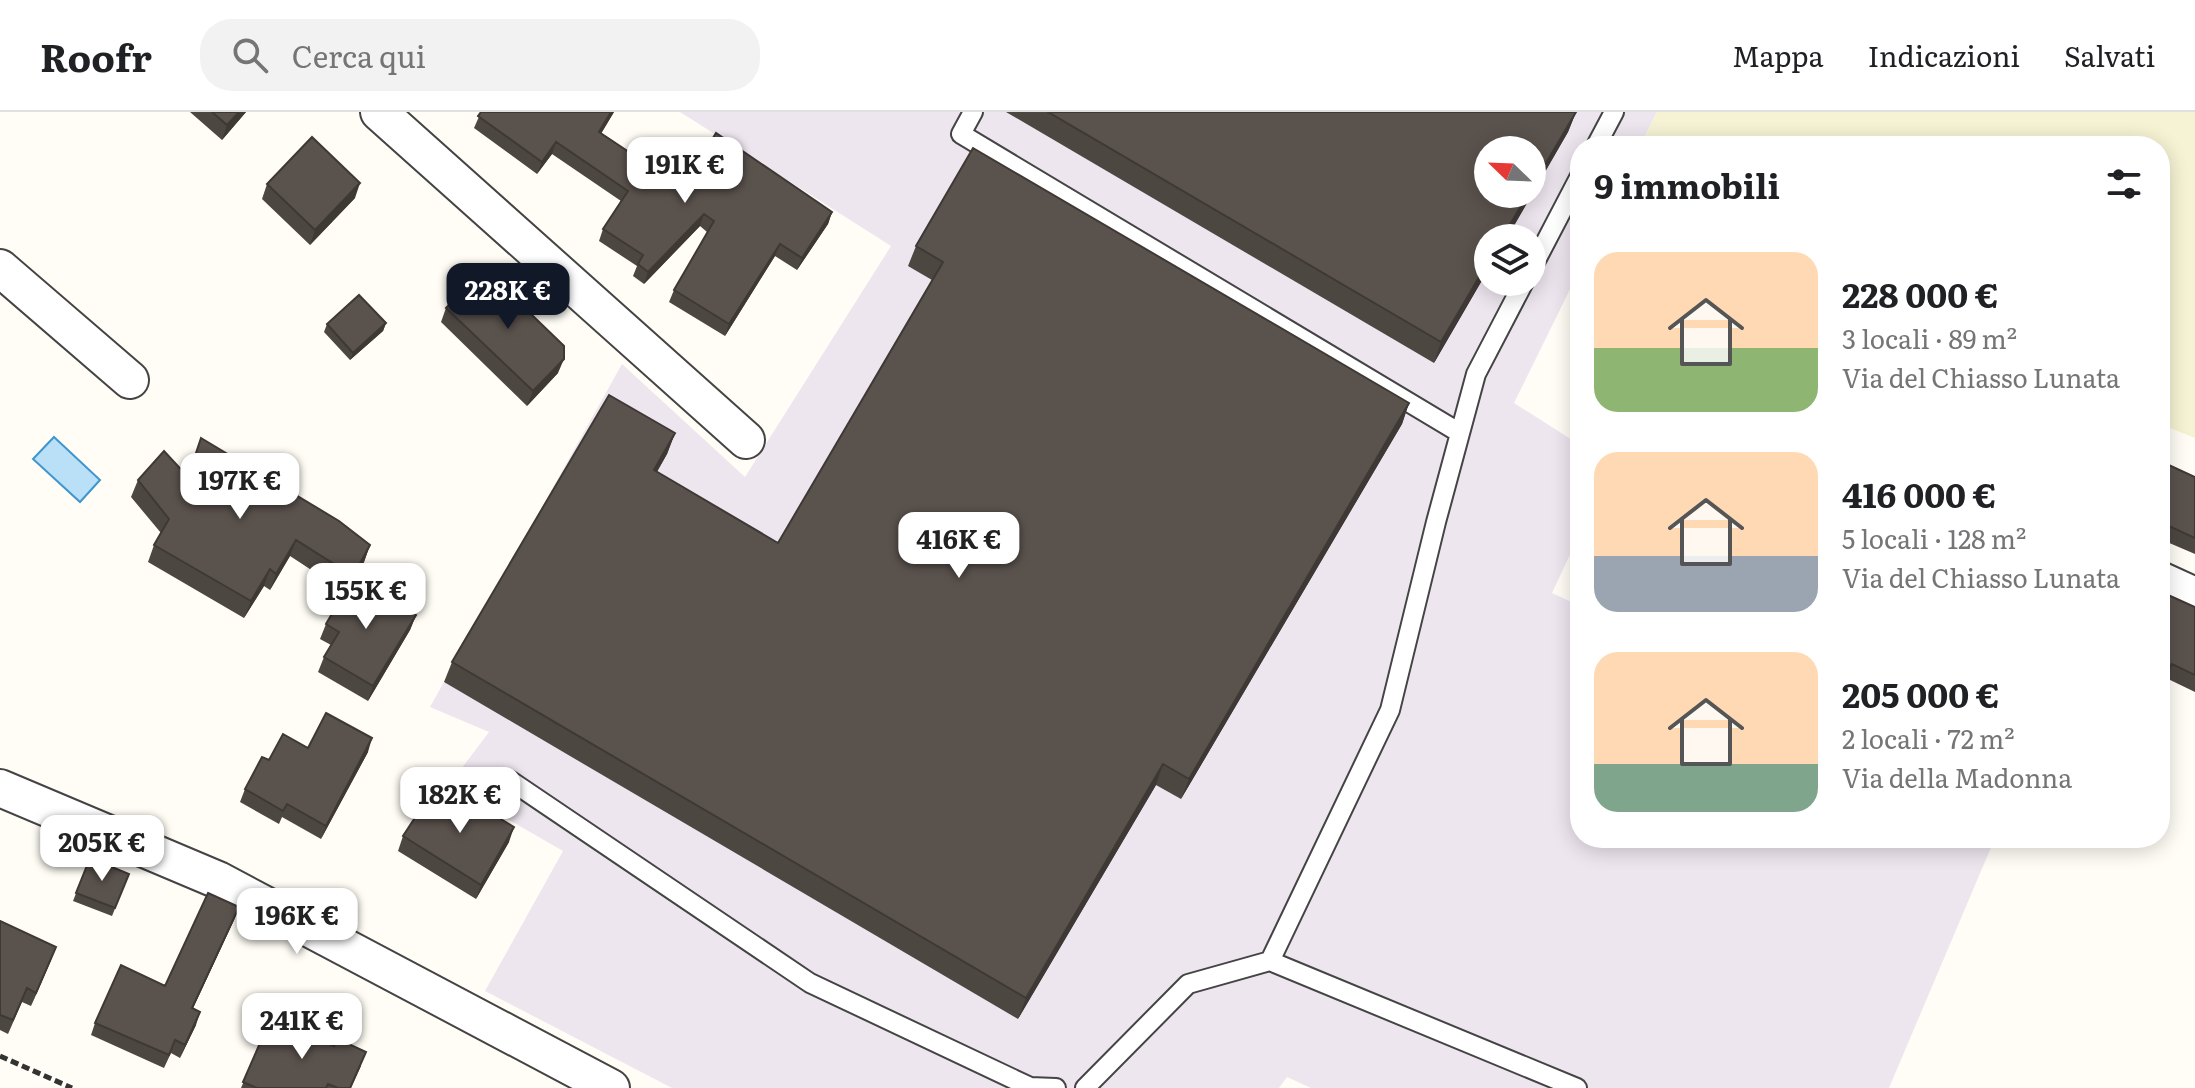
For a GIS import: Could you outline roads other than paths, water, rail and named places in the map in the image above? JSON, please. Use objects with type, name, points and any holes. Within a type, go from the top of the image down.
[{"type":"street","points":[[379,112],[746,440]]},
{"type":"street","points":[[0,268],[130,380]]},
{"type":"street","points":[[2170,585],[2195,596]]},
{"type":"street","points":[[0,788],[218,880],[611,1088]]},
{"type":"lane","points":[[973,112],[961,134],[1460,433]]},
{"type":"lane","points":[[1601,136],[1614,112]]},
{"type":"lane","points":[[1546,241],[1570,195]]},
{"type":"lane","points":[[1270,961],[1390,710],[1476,374],[1517,296]]},
{"type":"lane","points":[[511,781],[810,983],[1030,1087],[1056,1088]]},
{"type":"lane","points":[[1085,1088],[1188,984],[1270,961],[1577,1088]]},
{"type":"water","points":[[54,437],[100,480],[80,502],[33,459]]}]
